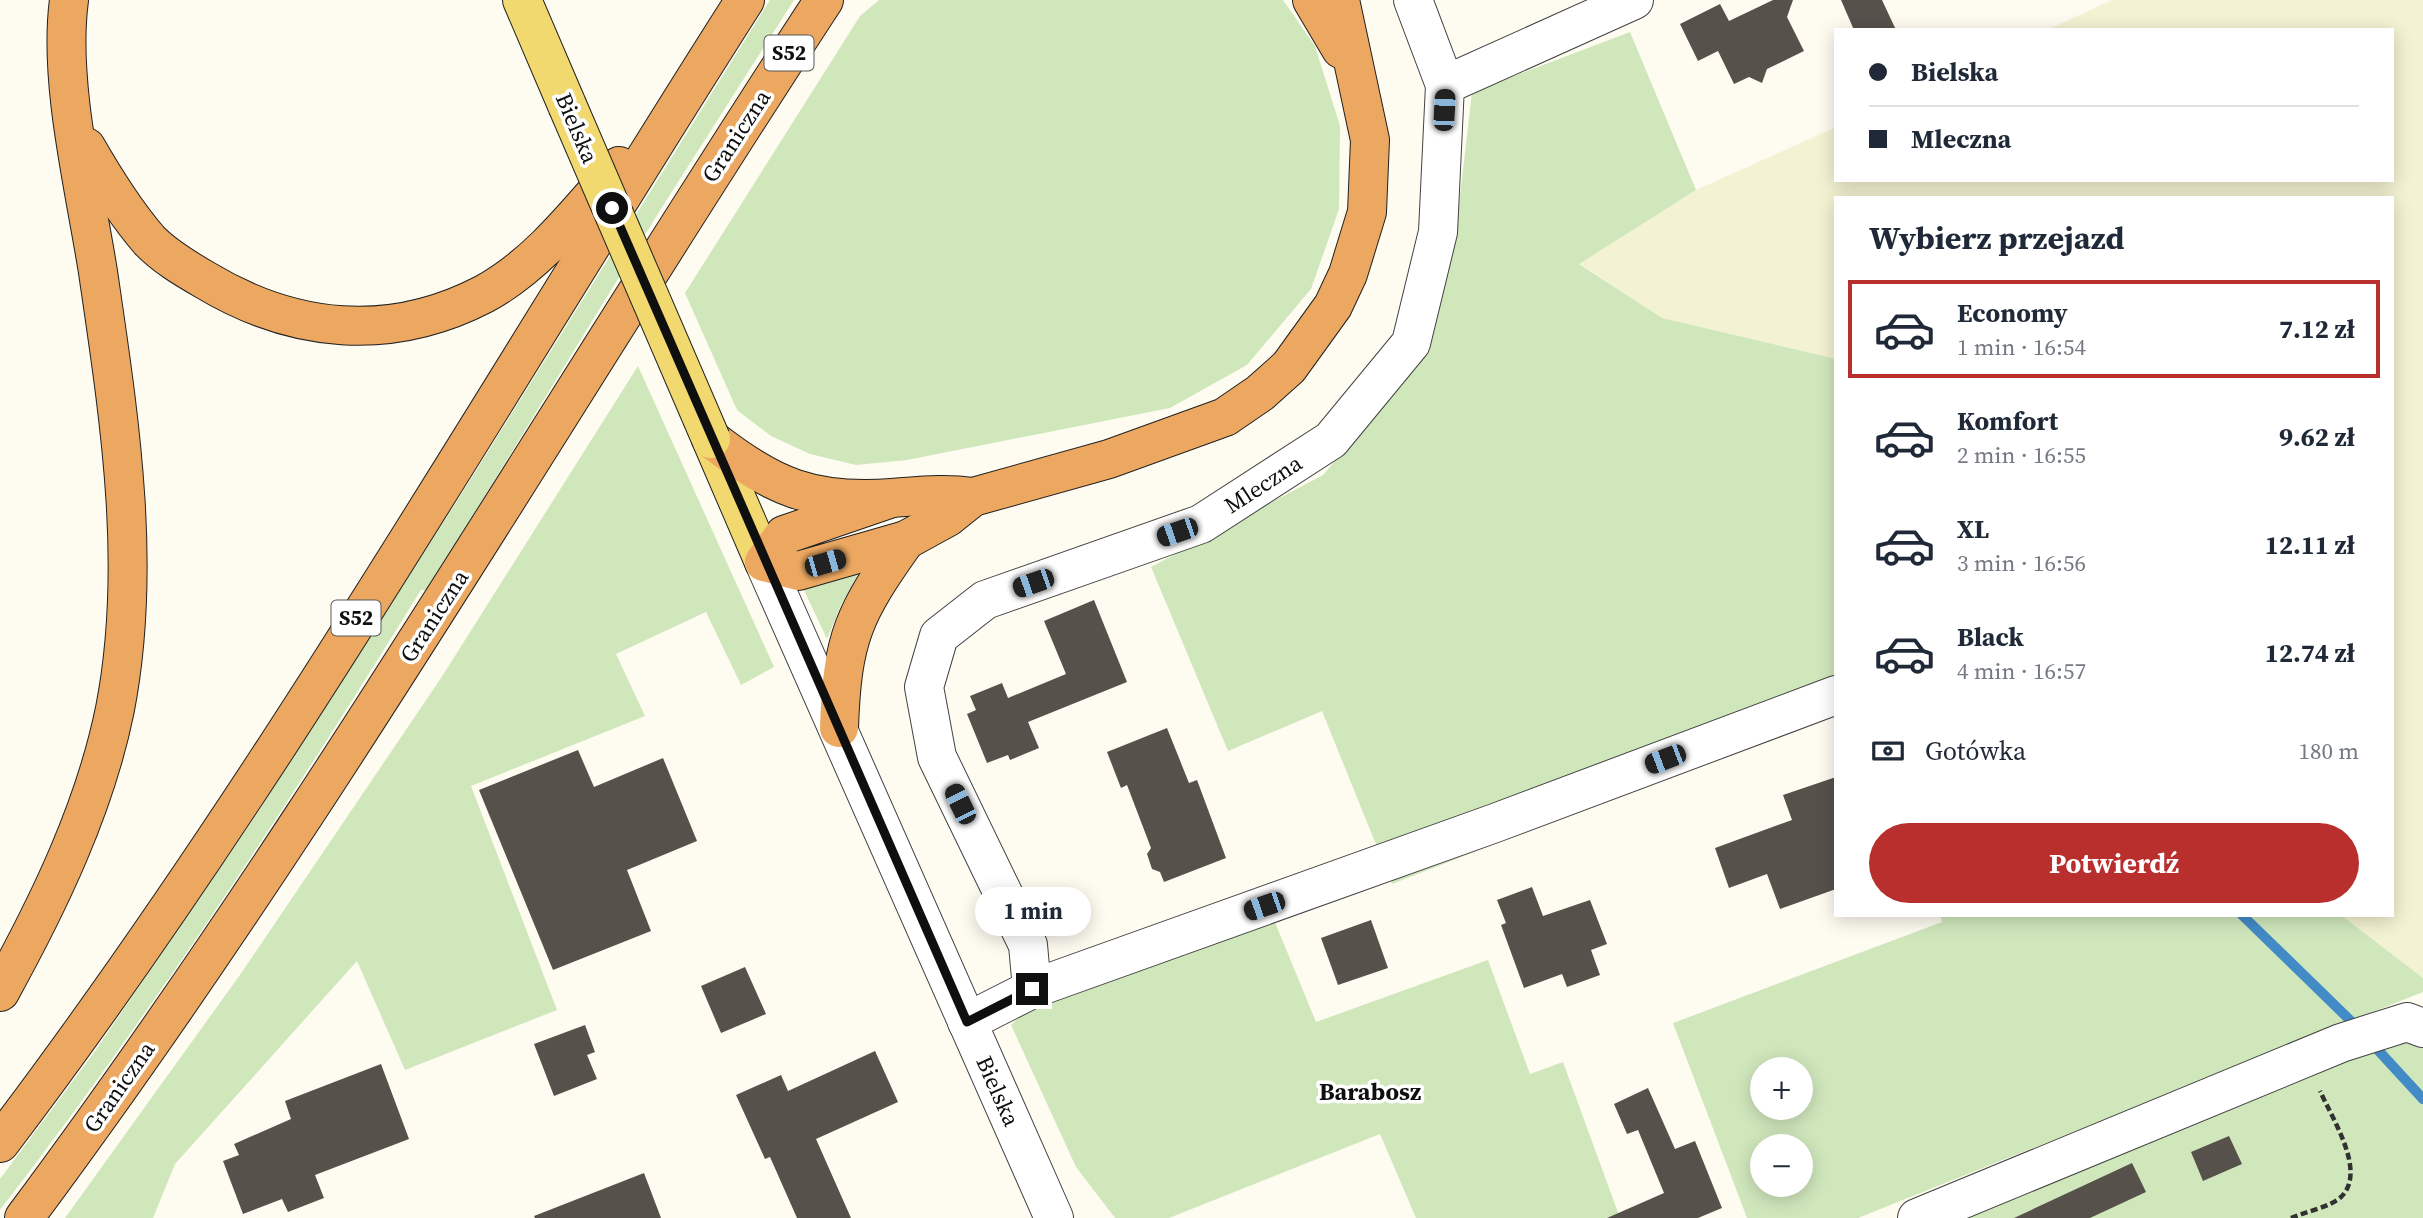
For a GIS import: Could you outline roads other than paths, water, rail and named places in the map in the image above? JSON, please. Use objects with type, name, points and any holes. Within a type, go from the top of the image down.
[{"type":"highway","points":[[0,992],[44,912],[94,783],[115,709],[126,626],[129,556],[120,446],[109,346],[76,130],[65,32],[69,0]]},
{"type":"highway","name":"S52","points":[[0,1143],[89,1021],[261,767],[745,0]]},
{"type":"highway","name":"Graniczna","points":[[24,1218],[110,1103],[414,648],[754,106],[824,0]]},
{"type":"highway","points":[[754,106],[851,0]]},
{"type":"highway","points":[[1312,0],[1348,62],[1365,110]]},
{"type":"highway","points":[[889,499],[784,535],[764,562],[798,570],[905,540],[948,517],[973,498],[1179,436],[1225,416],[1259,393],[1289,367],[1333,306],[1360,239],[1367,212],[1370,140],[1340,0]]},
{"type":"highway","points":[[76,130],[117,199],[151,242],[187,270],[240,301],[279,316],[338,327],[382,326],[435,313],[484,293],[527,262],[566,227],[694,80]]},
{"type":"highway","points":[[711,439],[751,470],[800,492],[824,497],[889,499],[943,493],[973,498]]},
{"type":"highway","points":[[839,728],[841,672],[849,634],[867,595],[905,540]]},
{"type":"main road","name":"Bielska","points":[[522,0],[764,562]]},
{"type":"street","name":"Mleczna","points":[[1032,989],[1028,946],[937,757],[924,687],[939,636],[985,600],[1201,524],[1331,440],[1411,342],[1438,232],[1445,85],[1413,0]]},
{"type":"street","points":[[1445,85],[1634,0]]},
{"type":"street","name":"Bielska","points":[[764,562],[1054,1218]]},
{"type":"street","points":[[967,1022],[1032,989],[1495,823],[1834,696]]},
{"type":"street","points":[[1917,1218],[2341,1042],[2407,1022],[2423,1028]]},
{"type":"waterway","points":[[2244,917],[2354,1024]]},
{"type":"waterway","points":[[2377,1049],[2423,1099]]},
{"type":"district","name":"Barabosz","points":[[1370,1092]]}]
